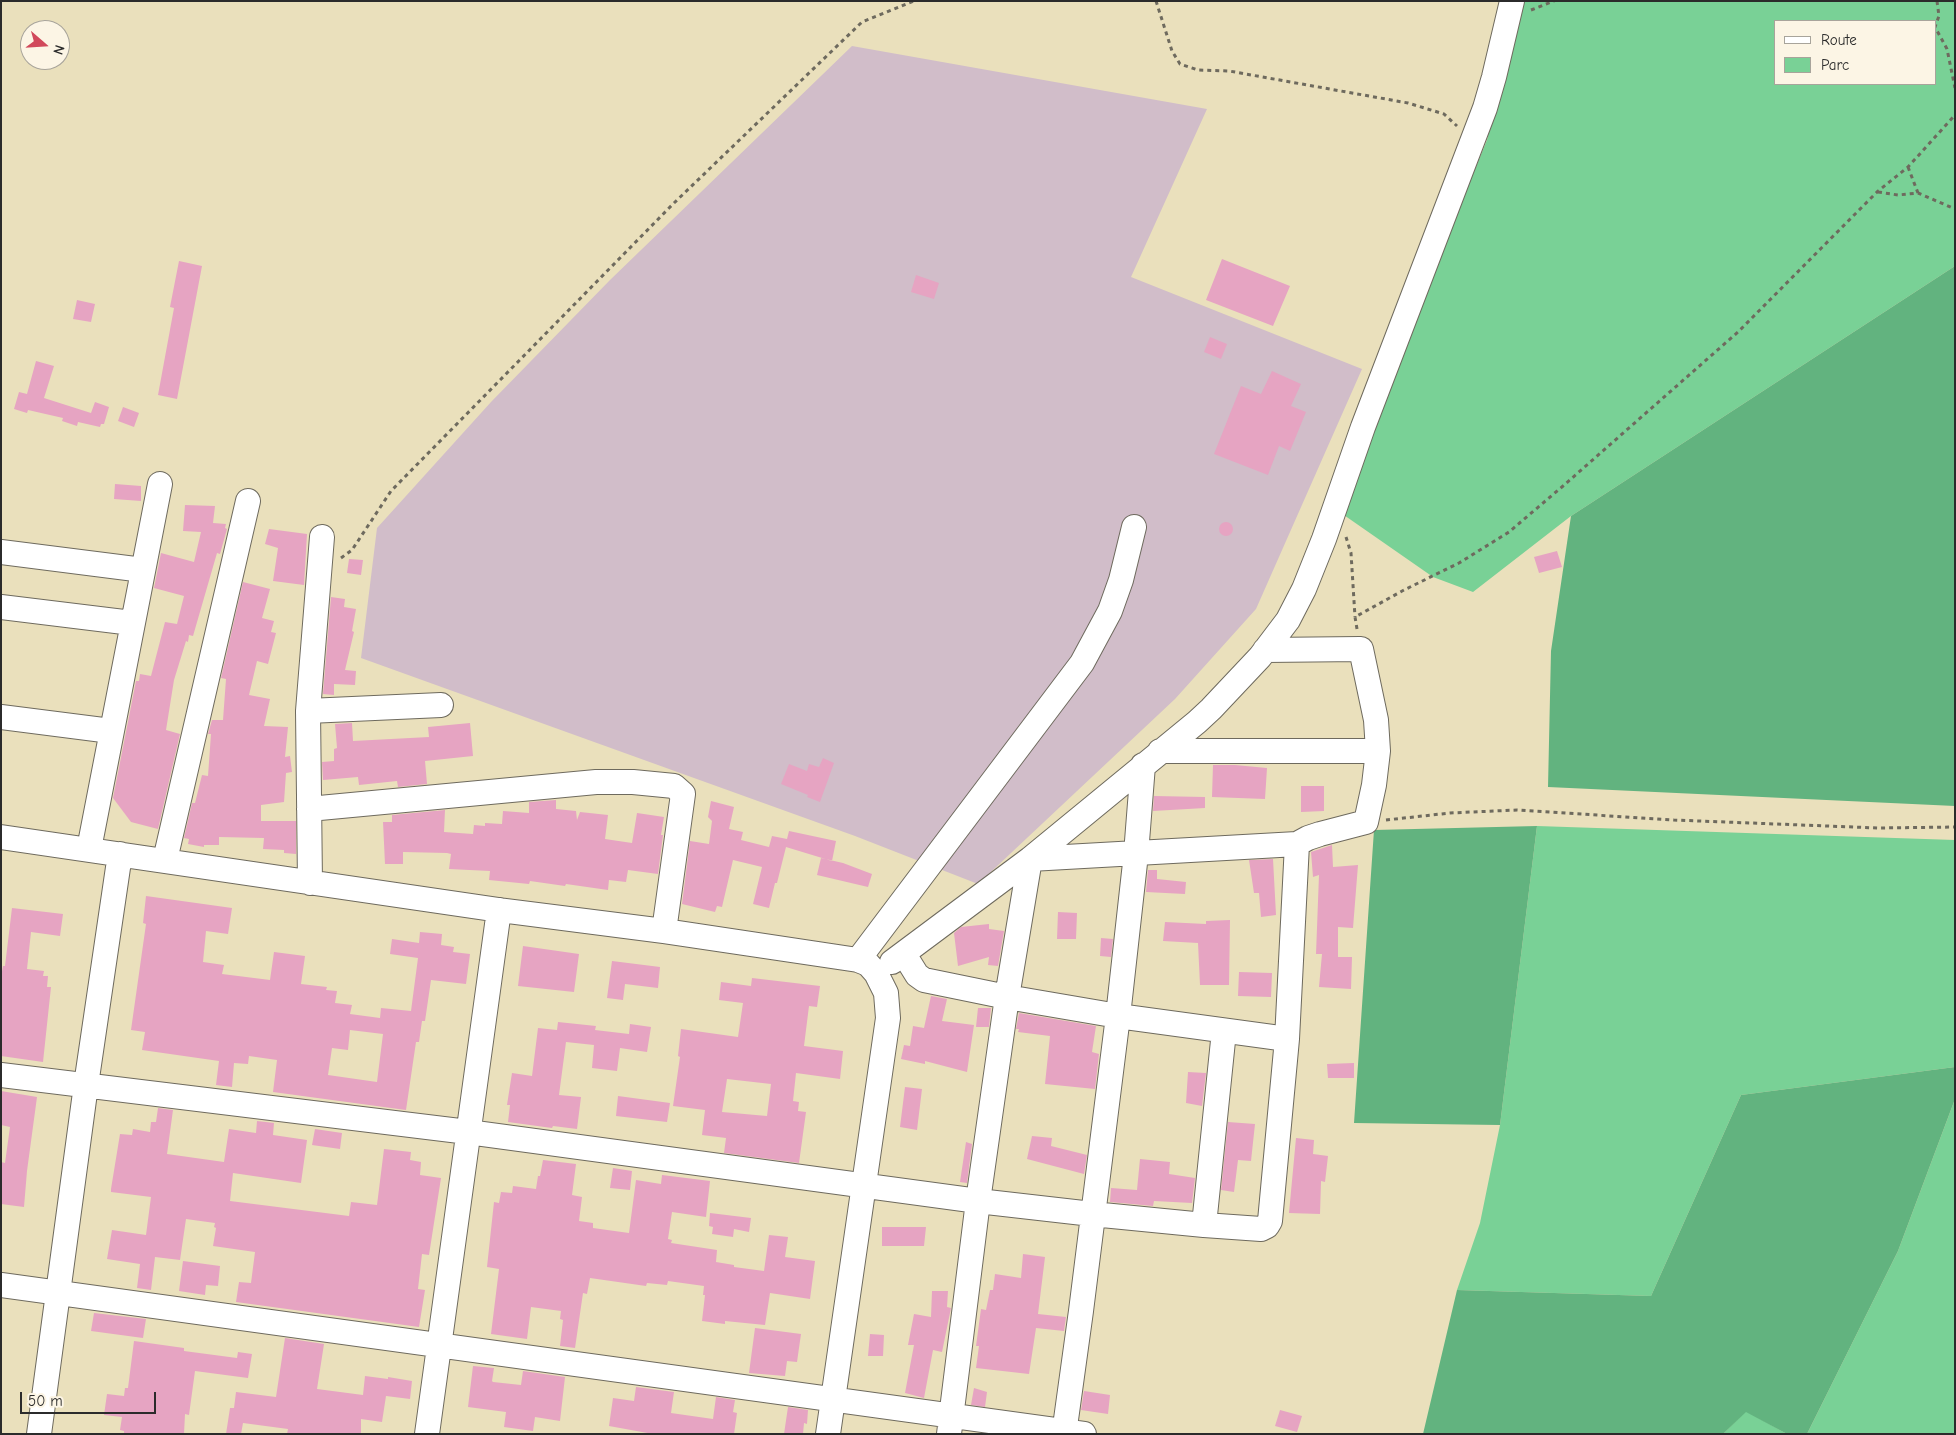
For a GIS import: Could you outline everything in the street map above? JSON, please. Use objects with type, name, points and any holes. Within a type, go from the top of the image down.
[{"type":"street","points":[[1,837],[499,910],[664,931],[867,966],[904,954],[1030,859],[1211,709],[1265,650],[1288,620],[1304,589],[1338,502],[1359,436],[1387,361],[1471,146],[1494,77],[1512,1]]},
{"type":"street","points":[[89,849],[160,484]]},
{"type":"street","points":[[165,860],[248,501]]},
{"type":"street","points":[[867,966],[1082,663],[1110,610],[1121,580],[1134,527]]},
{"type":"street","points":[[310,883],[308,711],[322,537]]},
{"type":"street","points":[[1,552],[143,570]]},
{"type":"street","points":[[1,607],[132,623]]},
{"type":"street","points":[[1030,859],[1297,844],[1320,834],[1366,822],[1374,785],[1378,751],[1376,720],[1361,649],[1265,650]]},
{"type":"street","points":[[308,711],[441,705]]},
{"type":"street","points":[[1,717],[111,731]]},
{"type":"street","points":[[1152,758],[1378,751]]},
{"type":"street","points":[[1,1285],[833,1399],[950,1424],[1071,1433],[1081,1311],[1092,1214],[1118,1016],[1136,854],[1152,758]]},
{"type":"street","points":[[309,809],[596,782],[633,782],[674,786],[684,794],[664,931]]},
{"type":"street","points":[[1,1075],[468,1132],[978,1201],[1092,1214],[1261,1229],[1270,1220],[1287,1039],[1297,844]]},
{"type":"street","points":[[38,1434],[120,854]]},
{"type":"street","points":[[950,1424],[978,1201],[1007,998],[1030,859]]},
{"type":"street","points":[[427,1434],[499,910]]},
{"type":"street","points":[[904,954],[920,978],[1007,998],[1118,1016],[1287,1039]]},
{"type":"street","points":[[828,1434],[888,1018],[886,993],[867,966]]},
{"type":"street","points":[[1204,1224],[1224,1031]]},
{"type":"path","points":[[320,574],[352,550],[391,491],[688,190],[862,22],[914,1]]},
{"type":"path","points":[[1156,1],[1172,51],[1180,64],[1198,70],[1229,71],[1408,103],[1444,114],[1461,130],[1471,146]]},
{"type":"path","points":[[1936,24],[1939,16],[1937,1]]},
{"type":"path","points":[[1936,29],[1947,49],[1955,88]]},
{"type":"path","points":[[1355,617],[1459,563],[1509,532],[1688,378],[1738,332],[1877,192],[1908,168],[1955,115]]},
{"type":"path","points":[[1908,168],[1918,193]]},
{"type":"path","points":[[1877,192],[1898,195],[1918,193],[1955,209]]},
{"type":"path","points":[[1345,533],[1351,553],[1355,617],[1361,649]]},
{"type":"path","points":[[1366,822],[1450,813],[1516,810],[1674,820],[1878,828],[1955,827]]},
{"type":"shaded area","points":[[852,46],[1207,109],[1131,277],[1362,369],[1256,609],[1175,699],[978,884],[855,836],[361,658],[377,528],[491,402],[610,280]]},
{"type":"green space","points":[[1520,1],[1955,1],[1955,266],[1571,516],[1473,592],[1433,577],[1341,513],[1368,429],[1487,140]]},
{"type":"green space","points":[[1955,266],[1955,806],[1548,787],[1551,651],[1571,516]]},
{"type":"green space","points":[[1537,826],[1955,840],[1955,1067],[1741,1095],[1651,1296],[1457,1290],[1480,1223],[1500,1125]]},
{"type":"green space","points":[[1537,826],[1500,1125],[1354,1123],[1374,830]]},
{"type":"green space","points":[[1955,1067],[1955,1099],[1898,1251],[1807,1434],[1787,1434],[1746,1412],[1723,1434],[1423,1434],[1457,1290],[1651,1296],[1741,1095]]},
{"type":"green space","points":[[1955,1099],[1955,1434],[1807,1434],[1898,1251]]},
{"type":"green space","points":[[1746,1411],[1787,1434],[1723,1434]]},
{"type":"building","points":[[1222,259],[1290,286],[1273,326],[1206,300]]},
{"type":"building","points":[[179,261],[202,266],[177,399],[158,395],[174,308],[170,307]]},
{"type":"building","points":[[916,275],[939,283],[934,299],[911,292]]},
{"type":"building","points":[[77,300],[95,304],[91,322],[73,319]]},
{"type":"building","points":[[1210,337],[1227,344],[1221,359],[1204,352]]},
{"type":"building","points":[[36,361],[54,366],[44,398],[91,413],[95,402],[109,407],[104,424],[101,424],[100,427],[78,422],[77,426],[62,421],[63,418],[28,410],[27,413],[14,409],[19,392],[27,394]]},
{"type":"building","points":[[1272,371],[1301,384],[1291,406],[1306,412],[1290,451],[1279,446],[1268,475],[1214,454],[1241,386],[1261,394]]},
{"type":"building","points":[[123,407],[139,413],[134,427],[118,421]]},
{"type":"building","points":[[115,484],[141,486],[141,501],[114,499]]},
{"type":"building","points":[[185,505],[215,506],[213,523],[226,524],[225,528],[227,529],[220,554],[217,553],[193,636],[189,635],[188,642],[186,641],[174,680],[166,730],[180,734],[158,829],[131,822],[113,798],[136,681],[139,681],[140,674],[151,676],[165,622],[177,624],[184,596],[154,588],[161,553],[194,562],[201,532],[183,531]]},
{"type":"building","points":[[1223,522],[1229,522],[1233,529],[1229,536],[1223,536],[1219,532],[1219,526]]},
{"type":"building","points":[[269,529],[307,534],[304,585],[273,581],[278,548],[265,544]]},
{"type":"building","points":[[1557,551],[1562,567],[1539,573],[1534,557]]},
{"type":"building","points":[[349,559],[363,560],[361,575],[347,573]]},
{"type":"building","points":[[243,582],[270,589],[262,618],[274,621],[271,632],[276,633],[268,664],[257,661],[249,695],[270,699],[264,726],[288,727],[285,757],[290,756],[292,772],[286,773],[284,802],[261,805],[261,821],[296,821],[296,854],[284,853],[284,850],[263,849],[264,838],[219,837],[219,845],[204,845],[204,847],[188,844],[189,839],[184,838],[192,803],[195,803],[202,775],[208,776],[211,734],[208,734],[212,720],[223,720],[226,679],[221,678]]},
{"type":"building","points":[[331,597],[345,599],[344,607],[356,609],[352,631],[354,632],[345,670],[356,671],[355,685],[334,684],[334,695],[323,694]]},
{"type":"building","points":[[352,723],[353,741],[429,737],[428,727],[470,723],[473,756],[425,761],[427,784],[398,787],[397,781],[359,785],[358,777],[323,780],[322,762],[334,761],[334,749],[337,748],[335,724]]},
{"type":"building","points":[[823,758],[834,763],[820,802],[781,784],[789,764],[807,771],[809,764],[819,767]]},
{"type":"building","points":[[1213,765],[1267,768],[1265,799],[1212,797]]},
{"type":"building","points":[[1301,786],[1324,786],[1324,811],[1301,812]]},
{"type":"building","points":[[1154,796],[1205,797],[1205,808],[1153,811]]},
{"type":"building","points":[[556,800],[556,809],[576,811],[577,820],[580,812],[608,815],[605,839],[632,843],[637,813],[664,817],[658,874],[628,870],[626,882],[609,880],[608,890],[566,884],[565,886],[530,881],[529,884],[489,880],[490,871],[449,869],[451,854],[447,853],[403,852],[403,864],[385,864],[383,822],[392,822],[392,815],[445,810],[444,832],[473,834],[474,825],[485,826],[485,823],[502,824],[503,811],[529,813],[529,802]]},
{"type":"building","points":[[711,801],[734,807],[729,829],[743,832],[741,840],[769,847],[772,836],[787,839],[789,831],[836,841],[832,861],[786,847],[769,908],[753,904],[762,867],[733,860],[722,907],[717,906],[715,912],[682,904],[690,841],[709,844],[712,821],[708,817]]},
{"type":"building","points":[[1332,845],[1333,867],[1358,865],[1353,928],[1338,927],[1338,957],[1352,957],[1351,989],[1319,987],[1322,954],[1316,954],[1319,875],[1313,877],[1311,852]]},
{"type":"building","points":[[821,858],[843,863],[872,874],[868,887],[817,875]]},
{"type":"building","points":[[1273,859],[1276,915],[1261,917],[1259,893],[1254,893],[1249,860]]},
{"type":"building","points":[[1148,870],[1157,870],[1157,879],[1186,882],[1185,894],[1146,892]]},
{"type":"building","points":[[146,896],[232,908],[228,934],[206,931],[203,962],[224,965],[222,974],[270,980],[274,952],[305,956],[301,984],[327,987],[326,990],[337,991],[335,1003],[352,1005],[350,1014],[380,1018],[381,1008],[411,1011],[418,958],[390,954],[392,939],[419,943],[420,932],[442,934],[441,945],[454,947],[453,952],[470,954],[466,984],[431,980],[425,1021],[422,1021],[419,1042],[416,1042],[406,1110],[273,1092],[277,1060],[249,1056],[248,1064],[234,1063],[232,1087],[216,1085],[219,1061],[142,1050],[145,1032],[131,1030],[146,924],[143,923]],"holes":[[[350,1030],[383,1034],[377,1082],[328,1075],[332,1048],[348,1050]]]},
{"type":"building","points":[[12,908],[63,914],[60,936],[31,932],[27,969],[44,971],[43,976],[48,976],[47,987],[51,987],[43,1062],[1,1056],[1,977],[3,966],[5,966]]},
{"type":"building","points":[[1058,912],[1077,913],[1076,939],[1057,939]]},
{"type":"building","points":[[1230,920],[1229,985],[1200,985],[1198,943],[1163,941],[1165,922],[1206,924],[1206,921]]},
{"type":"building","points":[[989,924],[989,929],[1004,931],[998,966],[988,965],[989,957],[958,966],[954,933],[961,927]]},
{"type":"building","points":[[1101,938],[1113,939],[1111,957],[1100,956]]},
{"type":"building","points":[[523,946],[579,954],[574,992],[518,986]]},
{"type":"building","points":[[612,961],[660,967],[658,988],[625,984],[623,1000],[607,998]]},
{"type":"building","points":[[1239,972],[1272,973],[1271,997],[1238,996]]},
{"type":"building","points":[[752,978],[820,986],[817,1007],[809,1006],[804,1046],[843,1051],[840,1079],[796,1073],[793,1101],[799,1102],[798,1111],[806,1112],[799,1163],[724,1153],[726,1138],[702,1135],[705,1110],[673,1106],[680,1057],[678,1056],[681,1029],[738,1037],[743,1003],[719,1000],[721,982],[751,986]],"holes":[[[727,1079],[771,1084],[767,1116],[722,1112]]]},
{"type":"building","points":[[931,996],[947,999],[942,1021],[974,1025],[967,1072],[925,1061],[925,1064],[901,1059],[904,1045],[910,1046],[913,1026],[924,1028]]},
{"type":"building","points":[[978,1008],[991,1008],[989,1027],[976,1027]]},
{"type":"building","points":[[1019,1013],[1096,1026],[1092,1052],[1099,1054],[1095,1089],[1045,1084],[1050,1036],[1018,1032],[1019,1029],[1016,1029]]},
{"type":"building","points":[[558,1022],[596,1026],[595,1030],[629,1034],[630,1024],[651,1027],[647,1052],[620,1048],[617,1071],[592,1068],[594,1045],[566,1042],[559,1095],[581,1097],[577,1129],[553,1126],[552,1128],[508,1122],[510,1105],[507,1105],[512,1073],[532,1076],[538,1028],[557,1030]]},
{"type":"building","points":[[1354,1063],[1354,1078],[1328,1078],[1327,1064]]},
{"type":"building","points":[[1188,1072],[1206,1073],[1202,1106],[1186,1103]]},
{"type":"building","points":[[905,1087],[922,1089],[917,1130],[900,1127]]},
{"type":"building","points":[[1,1091],[37,1097],[24,1207],[1,1204],[1,1162],[5,1163],[10,1127],[1,1125]]},
{"type":"building","points":[[618,1096],[670,1103],[667,1122],[616,1116]]},
{"type":"building","points":[[158,1108],[173,1110],[167,1154],[224,1162],[229,1129],[256,1133],[257,1121],[274,1123],[273,1135],[307,1140],[301,1183],[233,1173],[230,1201],[349,1216],[351,1202],[377,1205],[384,1149],[411,1152],[410,1160],[421,1162],[420,1175],[441,1178],[429,1255],[422,1254],[418,1289],[425,1290],[419,1327],[236,1302],[239,1282],[251,1283],[255,1252],[213,1246],[215,1223],[186,1219],[180,1260],[155,1257],[151,1290],[137,1288],[140,1264],[107,1259],[112,1230],[146,1235],[151,1197],[111,1192],[111,1189],[120,1134],[132,1135],[133,1129],[150,1132],[151,1122],[156,1122]]},
{"type":"building","points":[[1228,1122],[1255,1124],[1251,1161],[1238,1160],[1234,1192],[1221,1190]]},
{"type":"building","points":[[315,1129],[342,1133],[340,1149],[312,1145]]},
{"type":"building","points":[[1032,1136],[1052,1138],[1051,1146],[1087,1155],[1084,1174],[1027,1159]]},
{"type":"building","points":[[1296,1138],[1314,1140],[1313,1154],[1328,1156],[1325,1182],[1321,1181],[1320,1214],[1289,1213]]},
{"type":"building","points":[[966,1142],[972,1144],[967,1183],[960,1182]]},
{"type":"building","points":[[1140,1159],[1170,1162],[1169,1174],[1195,1178],[1192,1203],[1154,1201],[1153,1206],[1110,1202],[1111,1188],[1137,1190]]},
{"type":"building","points":[[543,1160],[576,1164],[572,1195],[582,1197],[579,1221],[593,1223],[593,1228],[629,1233],[636,1180],[661,1184],[662,1175],[710,1181],[706,1217],[672,1212],[668,1239],[672,1240],[671,1243],[717,1250],[716,1262],[734,1265],[734,1267],[764,1271],[769,1235],[788,1237],[785,1257],[815,1261],[810,1299],[770,1293],[765,1325],[725,1321],[725,1324],[702,1321],[705,1295],[703,1295],[704,1286],[668,1281],[667,1285],[647,1283],[646,1286],[590,1278],[587,1294],[583,1293],[575,1348],[560,1346],[563,1320],[560,1319],[561,1311],[531,1307],[527,1339],[491,1334],[499,1269],[487,1267],[494,1202],[499,1203],[501,1192],[512,1193],[513,1186],[536,1189]]},
{"type":"building","points":[[613,1168],[632,1171],[630,1190],[610,1188]]},
{"type":"building","points":[[710,1213],[751,1218],[749,1232],[734,1229],[733,1237],[712,1234],[713,1227],[709,1226]]},
{"type":"building","points":[[882,1227],[926,1227],[924,1246],[882,1246]]},
{"type":"building","points":[[1023,1254],[1045,1257],[1038,1314],[1066,1317],[1064,1331],[1036,1328],[1029,1374],[976,1368],[979,1346],[976,1346],[981,1309],[986,1310],[990,1290],[993,1290],[995,1274],[1021,1278]]},
{"type":"building","points":[[183,1261],[220,1266],[218,1286],[206,1285],[205,1295],[179,1291]]},
{"type":"building","points":[[932,1291],[948,1291],[947,1307],[951,1308],[942,1352],[933,1350],[924,1398],[905,1393],[914,1345],[908,1345],[914,1314],[931,1317]]},
{"type":"building","points":[[94,1313],[146,1319],[143,1338],[91,1331]]},
{"type":"building","points":[[755,1328],[801,1334],[797,1362],[787,1361],[785,1376],[749,1373]]},
{"type":"building","points":[[870,1334],[884,1335],[883,1356],[868,1356]]},
{"type":"building","points":[[285,1338],[324,1344],[317,1389],[363,1395],[365,1376],[388,1379],[388,1377],[412,1381],[410,1399],[386,1396],[382,1422],[361,1419],[361,1434],[287,1434],[288,1429],[243,1423],[241,1434],[226,1434],[230,1408],[234,1408],[236,1392],[276,1397]]},
{"type":"building","points":[[134,1341],[184,1348],[184,1351],[237,1358],[238,1352],[252,1354],[248,1378],[195,1371],[189,1415],[185,1414],[184,1434],[124,1434],[124,1431],[120,1430],[122,1417],[104,1415],[107,1394],[124,1396],[125,1388],[128,1388]]},
{"type":"building","points":[[473,1366],[494,1368],[493,1382],[521,1385],[523,1371],[565,1377],[560,1421],[535,1417],[533,1431],[504,1427],[506,1412],[468,1407]]},
{"type":"building","points":[[636,1387],[674,1392],[671,1413],[713,1419],[716,1397],[735,1400],[733,1412],[737,1413],[734,1434],[653,1434],[609,1426],[613,1398],[634,1401]]},
{"type":"building","points":[[974,1388],[987,1392],[985,1407],[971,1405]]},
{"type":"building","points":[[1084,1391],[1110,1395],[1108,1414],[1081,1410]]},
{"type":"building","points":[[788,1407],[808,1410],[807,1424],[804,1423],[803,1434],[784,1434]]},
{"type":"building","points":[[1280,1410],[1302,1416],[1297,1432],[1275,1426]]}]
